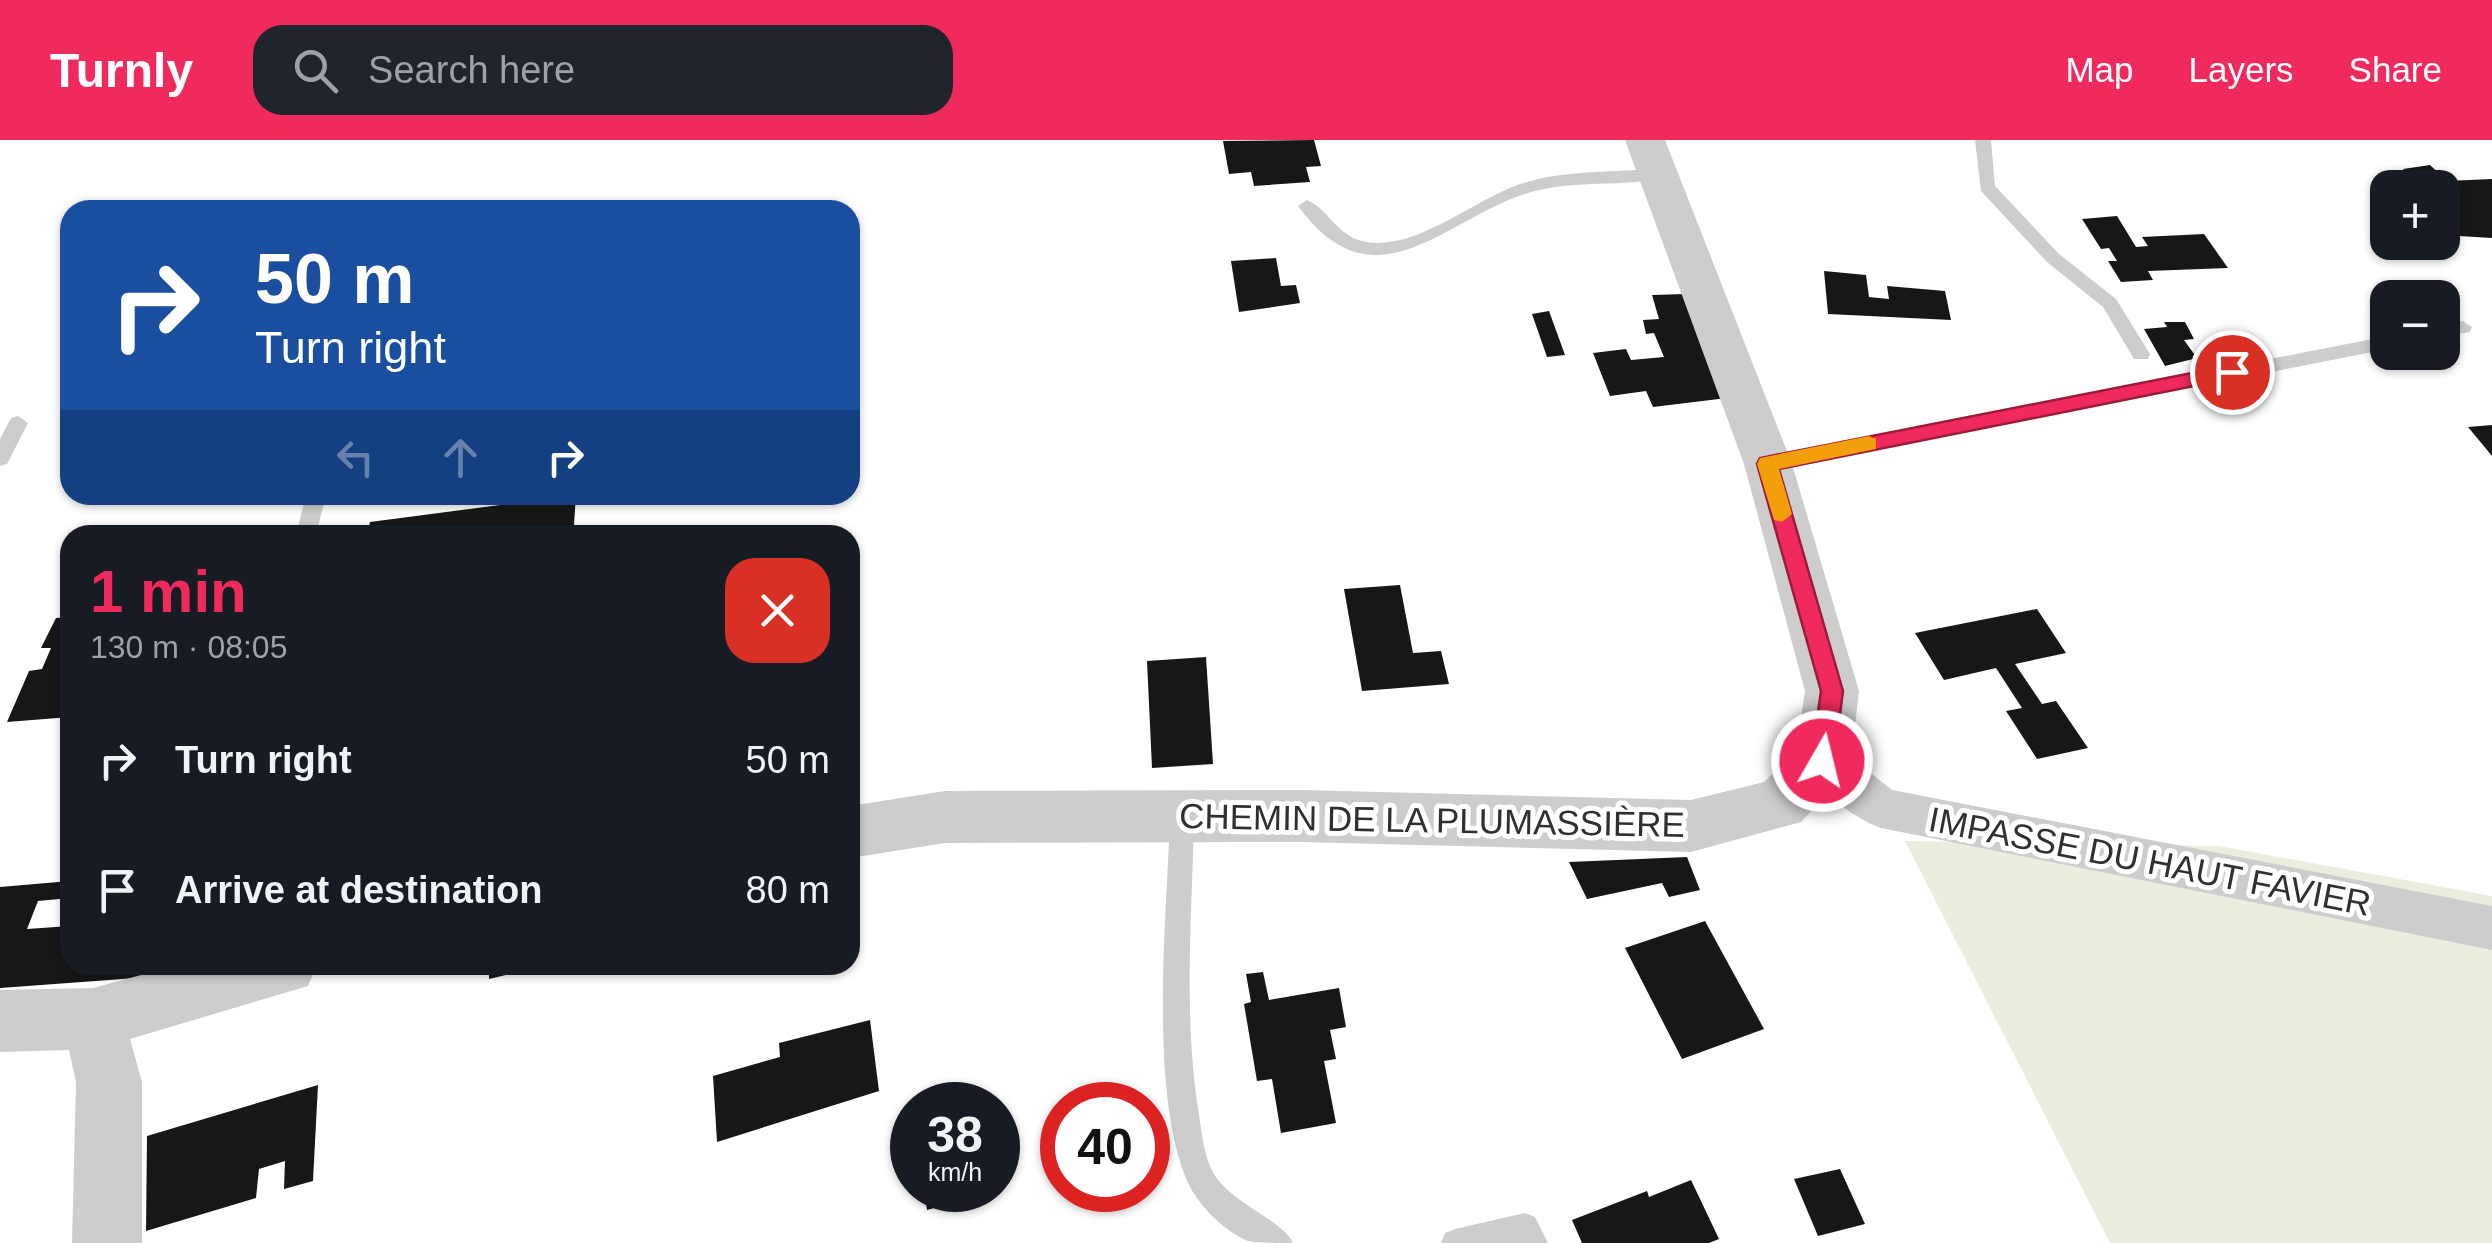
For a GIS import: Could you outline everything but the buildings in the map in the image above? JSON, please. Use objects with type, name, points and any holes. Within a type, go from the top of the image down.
[{"type":"street","points":[[1652,157],[1768,464],[1832,691],[1822,761]]},
{"type":"street","name":"CHEMIN DE LA PLUMASSIÈRE","points":[[860,830],[945,817],[1182,816],[1691,826],[1781,804],[1822,761]]},
{"type":"street","name":"IMPASSE DU HAUT FAVIER","points":[[1822,761],[1881,808],[2492,928]]},
{"type":"street","points":[[0,1021],[93,1019],[187,979],[215,975]]},
{"type":"street","points":[[93,1019],[109,1082],[107,1243]]},
{"type":"lane","points":[[1983,140],[1986,187],[2053,258],[2110,303],[2141,354]]},
{"type":"lane","points":[[1306,206],[1325,234],[1347,246],[1407,244],[1524,187],[1652,157]]},
{"type":"lane","points":[[1768,464],[2370,346]]},
{"type":"lane","points":[[0,459],[18,423]]},
{"type":"lane","points":[[1182,816],[1180,1088],[1200,1179],[1253,1232],[1279,1243]]},
{"type":"lane","points":[[1455,1243],[1525,1227],[1534,1243]]},
{"type":"green space","points":[[1905,841],[2219,846],[2492,896],[2492,1243],[2110,1243]]},
{"type":"slow traffic","points":[[1782,514],[1768,464],[1869,444]]},
{"type":"route","points":[[1822,761],[1832,691],[1768,464],[2232,372]]}]
